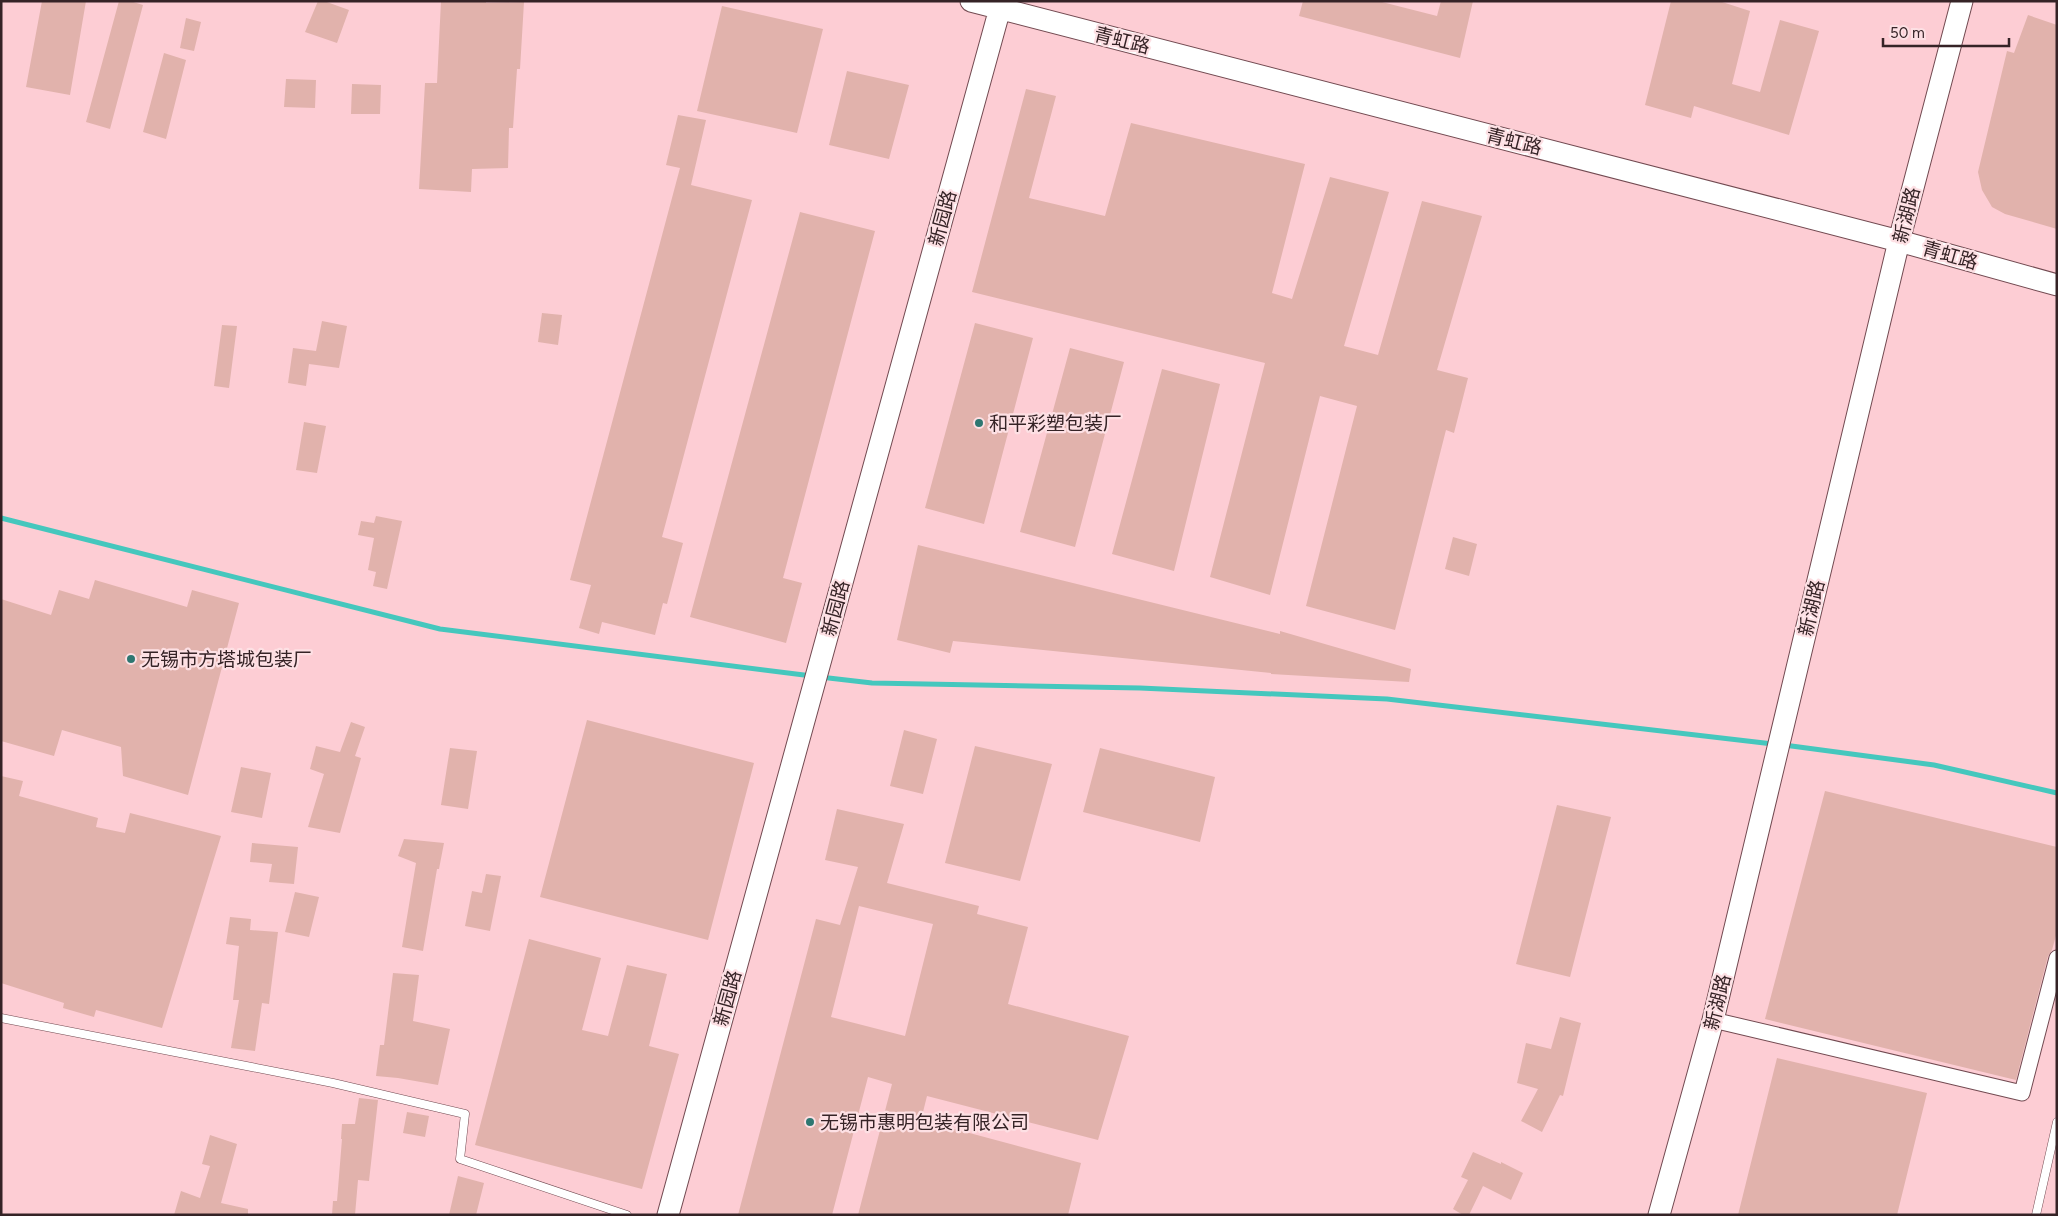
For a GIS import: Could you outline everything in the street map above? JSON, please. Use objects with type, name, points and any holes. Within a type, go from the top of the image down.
[{"type":"street","name":"青虹路","points":[[971,1],[1001,5],[1899,241],[2057,285]]},
{"type":"street","name":"新湖路","points":[[1659,1215],[1713,1020],[1899,241],[1962,1]]},
{"type":"street","name":"新园路","points":[[668,1215],[1001,5]]},
{"type":"street","points":[[1713,1020],[2022,1093],[2057,958]]},
{"type":"lane","points":[[1,1018],[333,1083],[465,1114],[460,1159],[627,1215]]},
{"type":"lane","points":[[2036,1215],[2057,1122]]},
{"type":"building","points":[[42,1],[86,1],[70,95],[26,87]]},
{"type":"building","points":[[119,1],[130,1],[143,5],[110,129],[86,122]]},
{"type":"building","points":[[318,1],[324,1],[349,10],[337,43],[305,32]]},
{"type":"building","points":[[441,1],[524,2],[520,69],[517,69],[513,128],[509,128],[508,168],[472,169],[471,192],[419,189],[425,83],[437,83]]},
{"type":"building","points":[[1303,1],[1378,1],[1437,16],[1441,1],[1473,1],[1460,58],[1299,16]]},
{"type":"building","points":[[1671,1],[1719,1],[1750,11],[1732,84],[1760,92],[1780,20],[1819,31],[1789,135],[1694,106],[1691,118],[1645,105]]},
{"type":"building","points":[[722,6],[823,29],[797,133],[697,111]]},
{"type":"building","points":[[2028,15],[2057,25],[2057,229],[2005,214],[1992,207],[1982,190],[1978,172],[2007,51],[2014,53]]},
{"type":"building","points":[[186,18],[201,22],[194,51],[180,48]]},
{"type":"building","points":[[164,53],[186,60],[166,139],[143,132]]},
{"type":"building","points":[[847,71],[909,85],[889,159],[829,145]]},
{"type":"building","points":[[286,79],[316,80],[315,108],[284,107]]},
{"type":"building","points":[[352,84],[381,85],[380,114],[351,114]]},
{"type":"building","points":[[1026,89],[1056,96],[1029,198],[1105,216],[1131,123],[1305,164],[1272,293],[1292,299],[1330,177],[1389,192],[1344,346],[1378,355],[1422,201],[1482,216],[1437,370],[1468,378],[1454,433],[1446,430],[1395,630],[1306,606],[1357,406],[1320,396],[1270,595],[1210,577],[1265,363],[972,292]]},
{"type":"building","points":[[678,115],[706,120],[691,185],[752,200],[662,537],[683,543],[667,604],[663,603],[655,635],[602,622],[599,634],[579,628],[591,585],[570,580],[680,168],[666,165]]},
{"type":"building","points":[[800,212],[875,231],[783,578],[802,583],[786,643],[690,617]]},
{"type":"building","points":[[542,313],[562,315],[558,345],[538,342]]},
{"type":"building","points":[[322,321],[347,326],[339,368],[309,364],[306,386],[288,383],[293,348],[316,351]]},
{"type":"building","name":"和平彩塑包装厂","points":[[975,323],[1033,338],[984,524],[925,508]]},
{"type":"building","points":[[222,325],[237,326],[229,388],[214,386]]},
{"type":"building","points":[[1070,348],[1124,362],[1075,547],[1020,532]]},
{"type":"building","points":[[1162,369],[1220,384],[1174,571],[1112,554]]},
{"type":"building","points":[[304,422],[326,426],[317,473],[296,470]]},
{"type":"building","points":[[376,516],[402,521],[387,589],[373,586],[376,572],[368,570],[374,538],[358,535],[361,521],[374,523]]},
{"type":"building","points":[[1453,537],[1477,544],[1469,576],[1445,569]]},
{"type":"building","points":[[918,545],[1280,634],[1280,631],[1411,669],[1409,682],[1271,674],[953,641],[950,653],[897,640]]},
{"type":"building","name":"无锡市方塔城包装厂","points":[[95,580],[187,607],[192,590],[239,603],[188,795],[123,776],[121,747],[62,730],[54,756],[1,741],[1,599],[51,615],[59,590],[89,599]]},
{"type":"building","points":[[587,720],[754,763],[708,940],[540,897]]},
{"type":"building","points":[[351,722],[365,727],[355,756],[361,758],[340,833],[308,827],[324,774],[310,769],[316,746],[340,752]]},
{"type":"building","points":[[904,730],[937,739],[923,794],[890,786]]},
{"type":"building","points":[[975,746],[1052,764],[1020,881],[945,863]]},
{"type":"building","points":[[450,748],[477,751],[468,809],[441,805]]},
{"type":"building","points":[[1100,748],[1215,777],[1200,842],[1083,812]]},
{"type":"building","points":[[241,767],[271,773],[262,818],[231,812]]},
{"type":"building","points":[[1,776],[23,781],[19,796],[98,818],[96,827],[125,833],[130,813],[221,836],[162,1028],[96,1010],[94,1017],[63,1008],[64,1003],[1,983]]},
{"type":"building","points":[[1825,791],[2057,847],[2057,932],[2052,950],[2048,956],[2016,1080],[1765,1019]]},
{"type":"building","points":[[1557,805],[1611,817],[1570,977],[1516,964]]},
{"type":"building","points":[[837,809],[904,824],[887,883],[979,906],[977,914],[1028,927],[1008,1004],[1129,1036],[1098,1140],[927,1096],[921,1120],[1081,1163],[1068,1215],[858,1215],[892,1084],[868,1077],[832,1215],[738,1215],[816,919],[840,925],[858,867],[825,860]],"holes":[[[859,906],[933,924],[905,1036],[831,1017]]]},
{"type":"building","points":[[404,839],[444,843],[439,869],[437,869],[423,951],[402,947],[416,863],[398,856]]},
{"type":"building","points":[[252,843],[298,847],[294,884],[269,882],[272,864],[250,862]]},
{"type":"building","points":[[486,874],[501,876],[490,931],[465,926],[472,891],[482,893]]},
{"type":"building","points":[[295,892],[319,897],[309,937],[285,932]]},
{"type":"building","points":[[230,917],[251,919],[250,930],[278,932],[269,1004],[262,1003],[255,1051],[231,1048],[239,1000],[233,1000],[239,946],[226,944]]},
{"type":"building","points":[[529,939],[601,958],[582,1030],[608,1036],[627,965],[667,974],[649,1046],[679,1054],[642,1189],[475,1145]]},
{"type":"building","points":[[393,973],[419,975],[413,1021],[450,1029],[438,1085],[376,1076],[380,1045],[384,1045]]},
{"type":"building","points":[[1560,1017],[1581,1023],[1563,1096],[1560,1095],[1542,1132],[1521,1121],[1538,1089],[1517,1083],[1526,1043],[1551,1049]]},
{"type":"building","points":[[1777,1058],[1927,1093],[1897,1215],[1738,1215]]},
{"type":"building","points":[[359,1098],[378,1100],[369,1181],[358,1180],[355,1215],[332,1215],[333,1201],[337,1201],[342,1124],[355,1124]]},
{"type":"building","points":[[407,1112],[429,1116],[425,1137],[403,1133]]},
{"type":"building","points":[[210,1135],[237,1144],[221,1203],[248,1209],[248,1215],[174,1215],[181,1191],[200,1198],[210,1166],[202,1164]]},
{"type":"building","points":[[1473,1152],[1501,1164],[1501,1162],[1523,1173],[1511,1200],[1483,1186],[1469,1215],[1463,1215],[1453,1209],[1468,1180],[1461,1177]]},
{"type":"building","points":[[458,1176],[484,1183],[476,1215],[449,1215]]},
{"type":"waterway","points":[[1,518],[440,629],[812,676]]},
{"type":"waterway","points":[[820,677],[872,683],[1140,688],[1387,699],[1773,744]]},
{"type":"waterway","points":[[1784,745],[1934,765],[2057,793]]},
{"type":"place","name":"和平彩塑包装厂","points":[[979,423]]},
{"type":"place","name":"无锡市方塔城包装厂","points":[[131,659]]},
{"type":"place","name":"无锡市惠明包装有限公司","points":[[810,1122]]}]
